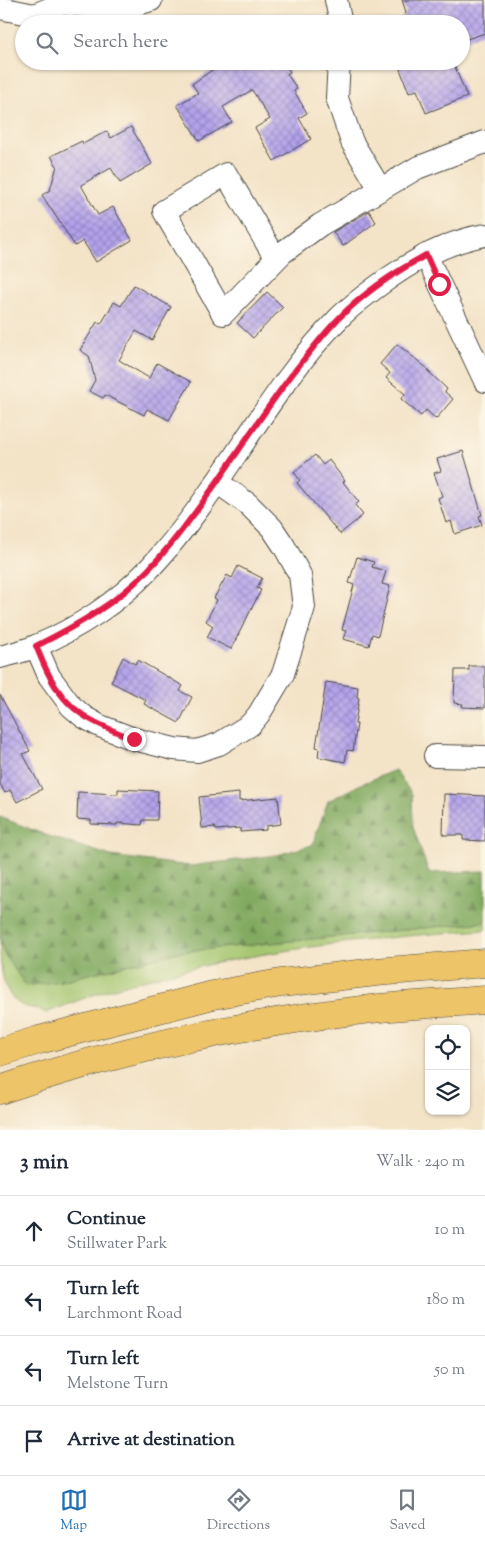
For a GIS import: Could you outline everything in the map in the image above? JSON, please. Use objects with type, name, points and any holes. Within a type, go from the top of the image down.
[{"type":"highway","points":[[0,1052],[39,1040],[214,995],[281,983],[376,972],[485,963]]},
{"type":"highway","points":[[0,1090],[41,1076],[193,1037],[271,1023],[370,1009],[485,1000]]},
{"type":"street","points":[[0,8],[34,15],[59,2],[111,8],[131,6],[151,0]]},
{"type":"street","points":[[336,0],[339,15]]},
{"type":"street","points":[[339,70],[337,98],[352,142],[380,189]]},
{"type":"street","points":[[276,259],[226,174],[164,210],[223,314],[276,259],[320,225],[417,168],[485,142]]},
{"type":"street","points":[[0,657],[36,646],[76,626],[114,601],[147,571],[195,514],[276,396],[316,344],[340,317],[369,292],[405,266],[442,247],[485,235]]},
{"type":"street","points":[[426,255],[485,381]]},
{"type":"street","points":[[36,646],[49,676],[72,706],[84,717],[100,726],[134,739],[174,749],[197,751],[219,744],[250,725],[259,714],[283,674],[304,607],[300,575],[272,528],[248,504],[217,482]]},
{"type":"street","points":[[435,756],[485,757]]},
{"type":"green space","points":[[395,770],[412,794],[413,827],[429,873],[485,871],[485,922],[179,952],[61,981],[26,986],[4,954],[0,936],[0,817],[51,837],[111,856],[190,866],[277,855],[312,845],[328,801],[359,785]]},
{"type":"green space","points":[[485,922],[485,930],[394,937],[304,948],[169,973],[115,988],[46,1013],[23,1006],[15,1001],[6,986],[0,957],[0,936],[4,953],[61,981],[179,952]]},
{"type":"building","points":[[402,0],[485,0],[485,33],[470,38],[470,15],[404,15],[406,12]]},
{"type":"building","points":[[212,70],[289,70],[290,72],[287,74],[297,89],[294,91],[307,113],[299,118],[311,139],[274,161],[255,128],[270,119],[252,90],[223,107],[232,122],[199,141],[177,105],[198,93],[192,84]]},
{"type":"building","points":[[400,70],[456,70],[467,97],[426,113],[417,90],[409,93]]},
{"type":"building","points":[[131,127],[152,164],[120,183],[111,168],[81,185],[98,215],[113,207],[132,240],[96,262],[83,241],[75,246],[42,195],[50,190],[57,166],[51,156],[82,141],[83,144],[107,131],[111,138]]},
{"type":"building","points":[[369,211],[376,222],[343,246],[333,232]]},
{"type":"building","points":[[134,285],[171,307],[152,340],[136,331],[119,360],[149,378],[157,363],[191,382],[169,420],[147,409],[144,415],[105,395],[103,398],[89,391],[95,380],[89,356],[80,350],[97,322],[101,324],[114,302],[121,306]]},
{"type":"building","points":[[267,292],[283,307],[253,338],[237,323]]},
{"type":"building","points":[[397,344],[428,369],[447,389],[445,392],[453,399],[436,419],[426,410],[421,416],[401,399],[405,394],[386,378],[390,373],[380,364]]},
{"type":"building","points":[[463,451],[482,515],[479,516],[482,525],[455,534],[451,521],[446,523],[438,498],[442,496],[434,473],[441,471],[437,459]]},
{"type":"building","points":[[315,455],[323,465],[329,460],[359,502],[355,505],[363,515],[340,534],[297,483],[300,480],[294,472]]},
{"type":"building","points":[[357,557],[374,562],[372,567],[386,571],[382,584],[390,586],[378,636],[372,634],[369,646],[343,639],[346,631],[342,630],[354,585],[349,583]]},
{"type":"building","points":[[238,566],[262,578],[257,588],[261,590],[231,649],[207,637],[213,626],[206,621],[217,600],[214,598],[227,575],[232,578]]},
{"type":"building","points":[[123,657],[135,664],[138,660],[183,686],[180,691],[192,697],[179,723],[144,704],[146,700],[111,682]]},
{"type":"building","points":[[469,666],[485,666],[485,708],[462,707],[463,704],[454,703],[455,670],[469,670]]},
{"type":"building","points":[[326,682],[358,687],[357,697],[359,698],[355,724],[357,724],[353,751],[347,750],[345,762],[318,757],[319,748],[316,747]]},
{"type":"building","points":[[0,695],[30,751],[23,754],[42,789],[17,802],[10,790],[5,793],[0,784]]},
{"type":"building","points":[[118,789],[158,791],[157,820],[143,820],[142,825],[117,823],[117,825],[91,824],[91,820],[77,819],[78,792],[118,794]]},
{"type":"building","points":[[239,793],[239,801],[278,797],[281,824],[266,826],[266,830],[240,832],[240,828],[216,830],[215,827],[202,828],[199,797]]},
{"type":"building","points":[[444,794],[485,796],[485,841],[463,840],[463,835],[443,835]]},
{"type":"route","points":[[134,739],[100,726],[84,717],[72,706],[60,693],[49,676],[36,646],[76,626],[114,601],[147,571],[195,514],[276,396],[316,344],[340,317],[369,292],[405,266],[426,255],[439,284]]}]
